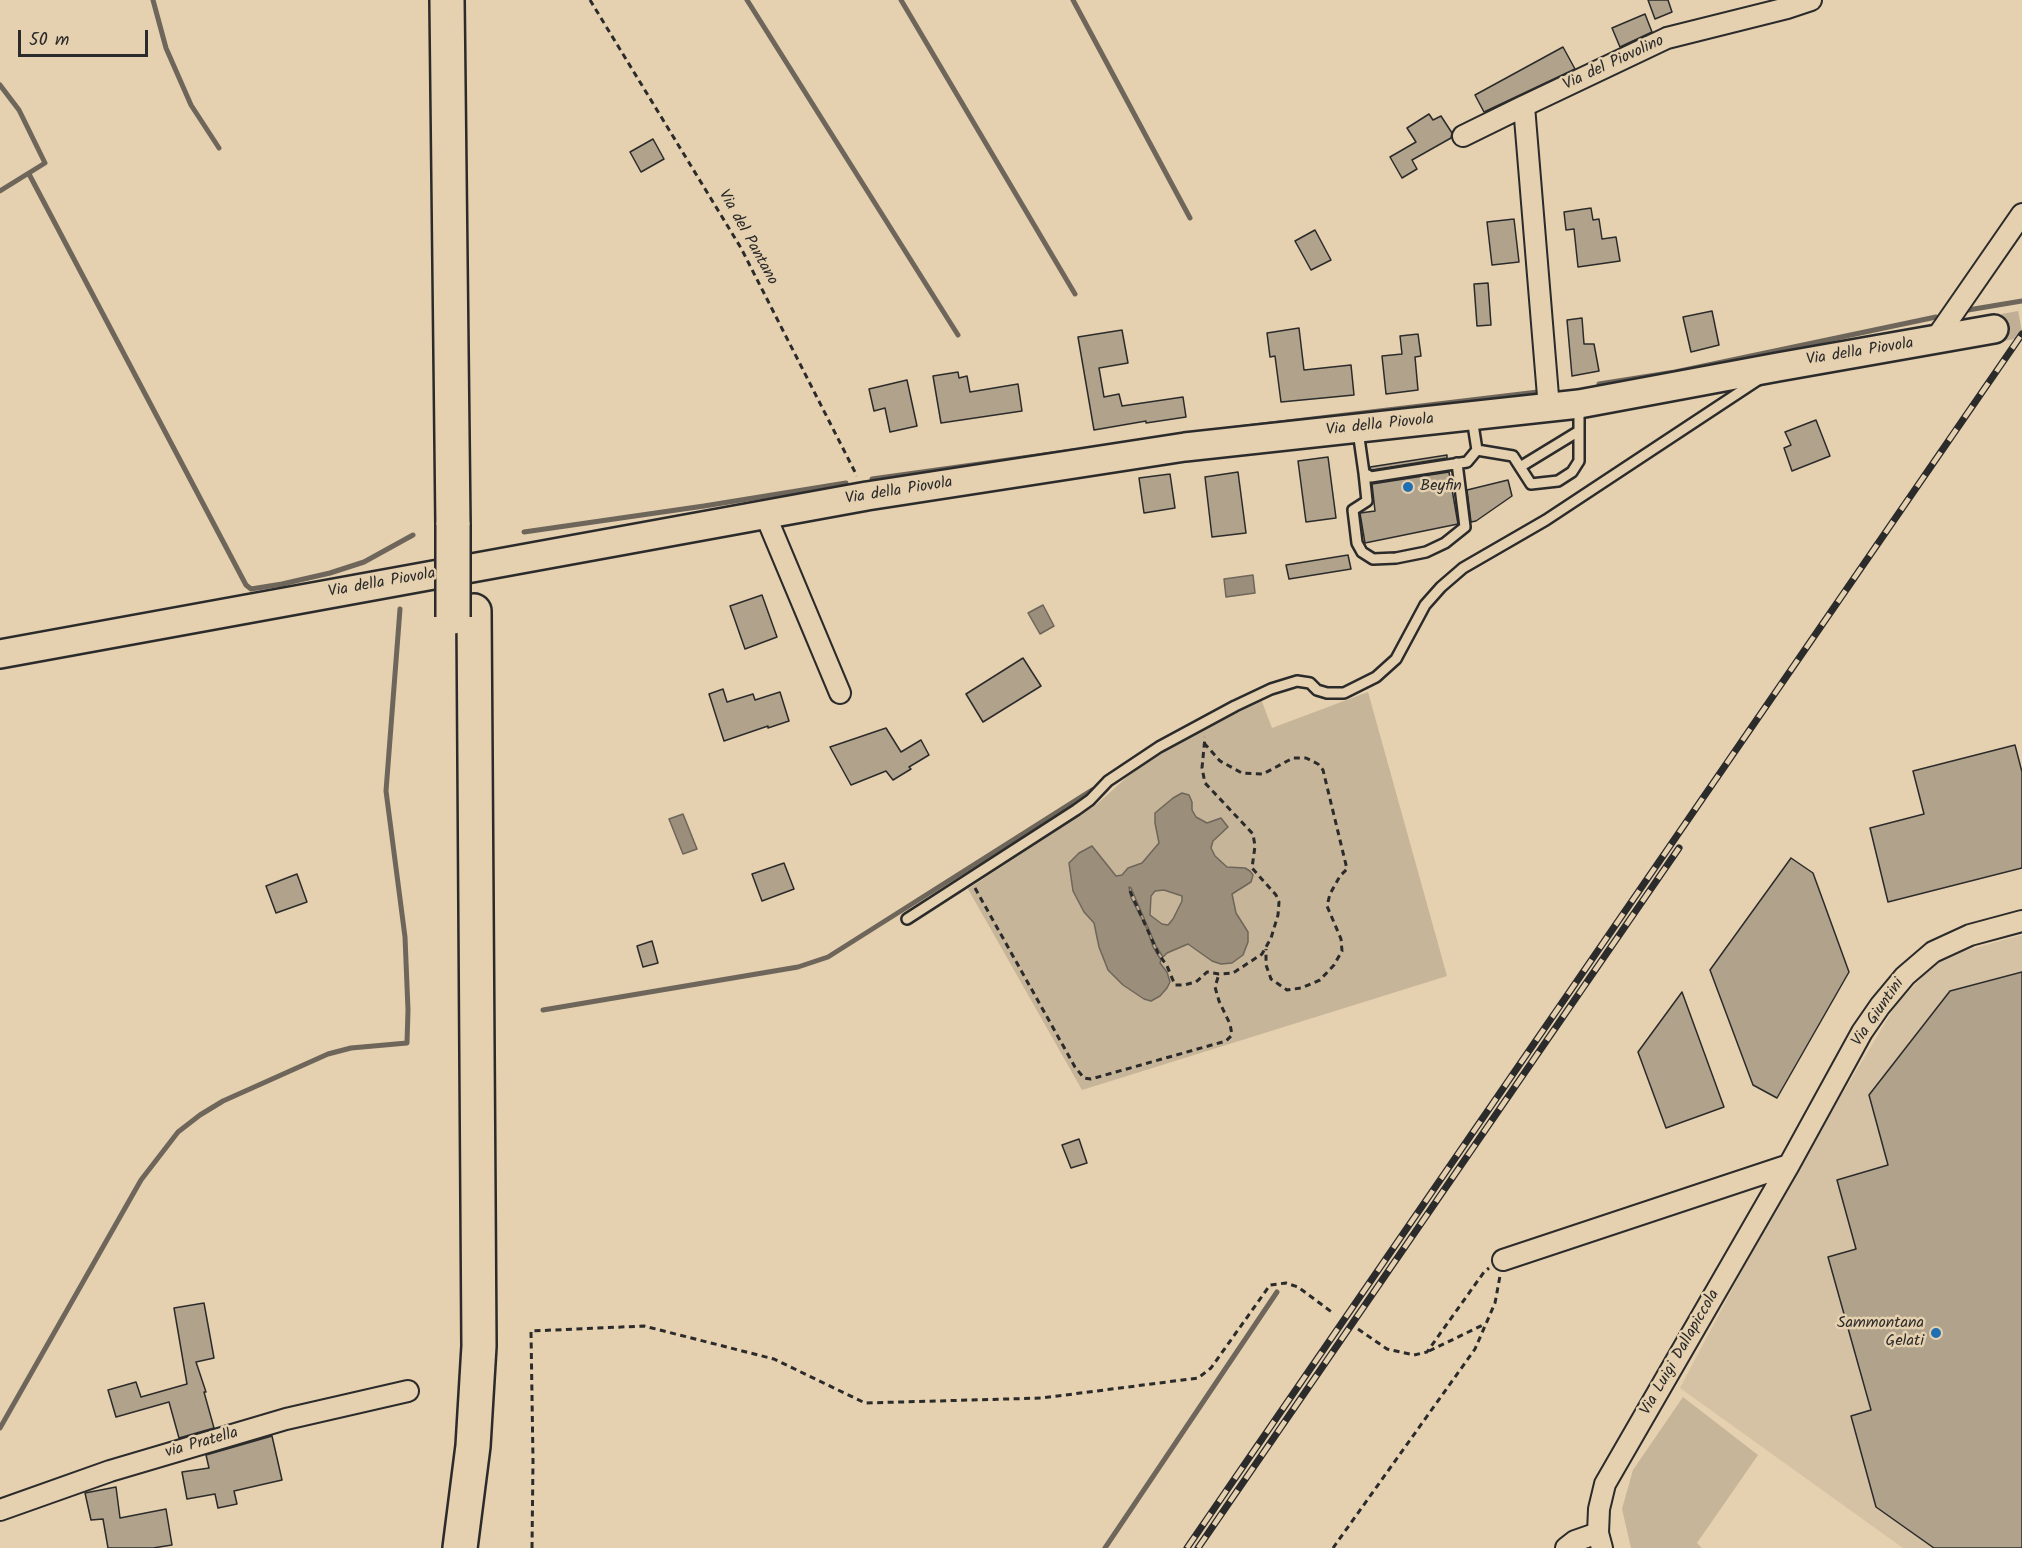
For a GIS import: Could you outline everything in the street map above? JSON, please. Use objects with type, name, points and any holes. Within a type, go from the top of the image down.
[{"type":"highway","points":[[447,0],[464,524]]},
{"type":"highway","points":[[438,1548],[448,1482],[453,1418],[458,1234],[467,0]]},
{"type":"highway","points":[[460,1548],[473,1446],[478,1346],[464,614]]},
{"type":"street","name":"Via del Piovolino","points":[[1463,136],[1667,38],[1811,0]]},
{"type":"street","points":[[1524,106],[1549,408]]},
{"type":"street","points":[[1934,341],[2022,214]]},
{"type":"street","name":"Via della Piovola","points":[[0,654],[867,496],[1185,447],[1579,404],[1994,329]]},
{"type":"street","points":[[765,514],[840,693]]},
{"type":"street","name":"Via Giuntini","points":[[1789,1165],[1862,1032],[1891,991],[1905,976],[1933,952],[1947,944],[2022,921]]},
{"type":"street","points":[[1503,1260],[1789,1165]]},
{"type":"street","name":"Via Luigi Dallapiccola","points":[[1600,1541],[1599,1509],[1605,1484],[1789,1165]]},
{"type":"street","name":"via Pratella","points":[[0,1510],[110,1471],[286,1419],[408,1391]]},
{"type":"street","points":[[1566,1548],[1575,1541],[1600,1541]]},
{"type":"lane","points":[[906,919],[1076,810],[1090,800],[1108,781],[1159,747],[1212,719],[1271,689],[1297,681],[1310,683],[1317,690],[1327,693],[1344,693],[1376,677],[1396,659],[1425,605],[1463,568],[1546,520],[1778,367]]},
{"type":"lane","points":[[1477,450],[1513,456],[1531,484],[1558,481],[1572,472],[1579,461],[1579,404]]},
{"type":"lane","points":[[1364,473],[1371,477],[1467,462],[1477,450],[1472,416]]},
{"type":"lane","points":[[1358,428],[1367,501],[1353,510],[1357,543],[1362,552],[1373,559],[1396,558],[1426,552],[1445,543],[1465,527],[1457,463]]},
{"type":"lane","points":[[1520,467],[1579,431]]},
{"type":"path","name":"Via del Pantano","points":[[590,0],[741,248],[867,496]]},
{"type":"path","points":[[1130,891],[1158,953],[1175,984],[1185,985],[1196,982],[1207,972],[1233,973],[1262,954],[1271,938],[1278,915],[1279,902],[1276,895],[1252,868],[1255,846],[1252,834],[1205,783],[1202,768],[1204,743],[1212,719]]},
{"type":"path","points":[[1204,743],[1220,761],[1242,773],[1263,774],[1293,758],[1306,758],[1318,764],[1323,770],[1347,869],[1340,876],[1330,894],[1327,906],[1341,939],[1342,951],[1334,965],[1320,980],[1301,988],[1287,990],[1271,979],[1266,965],[1266,948]]},
{"type":"path","points":[[969,879],[1075,1067],[1084,1078],[1091,1079],[1226,1041],[1232,1035],[1215,987],[1219,974]]},
{"type":"path","points":[[1143,919],[1150,915]]},
{"type":"path","points":[[1333,1548],[1475,1349],[1495,1303],[1503,1260]]},
{"type":"path","points":[[1427,1352],[1484,1272],[1503,1260]]},
{"type":"path","points":[[532,1548],[531,1331],[644,1326],[774,1359],[865,1403],[1042,1398],[1198,1378],[1211,1368],[1270,1285],[1286,1283],[1298,1287],[1333,1313]]},
{"type":"path","points":[[1358,1329],[1388,1349],[1414,1355],[1427,1352],[1486,1323]]},
{"type":"shaded area","points":[[1253,575],[1255,593],[1226,597],[1224,579]]},
{"type":"shaded area","points":[[1043,605],[1054,626],[1040,634],[1028,613]]},
{"type":"shaded area","points":[[1368,692],[1447,976],[1082,1090],[968,889],[1097,804],[1126,778],[1166,748],[1261,699],[1272,728]]},
{"type":"shaded area","points":[[1182,793],[1189,795],[1196,817],[1207,823],[1221,818],[1228,827],[1213,841],[1211,848],[1215,856],[1227,867],[1245,868],[1253,875],[1251,882],[1232,894],[1236,913],[1248,932],[1248,942],[1243,955],[1232,963],[1221,964],[1212,961],[1188,944],[1163,957],[1129,887],[1131,898],[1170,982],[1160,996],[1151,1001],[1123,985],[1108,970],[1099,947],[1094,923],[1084,912],[1073,891],[1069,863],[1079,853],[1092,846],[1116,876],[1142,863],[1159,843],[1155,813]],"holes":[[[1164,890],[1182,896],[1182,901],[1168,925],[1162,924],[1150,915],[1151,896],[1155,891]]]},
{"type":"shaded area","points":[[683,814],[697,849],[683,854],[669,819]]},
{"type":"shaded area","name":"Sammontana Gelati","points":[[2022,935],[2022,1548],[1903,1548],[1680,1388],[1807,1152],[1896,1005],[1924,975],[1946,956]]},
{"type":"shaded area","points":[[1683,1397],[1758,1455],[1697,1543],[1702,1548],[1631,1548],[1622,1509],[1633,1470]]},
{"type":"building","points":[[1648,0],[1668,0],[1672,12],[1655,19]]},
{"type":"building","points":[[1645,14],[1652,32],[1620,47],[1612,28]]},
{"type":"building","points":[[1563,47],[1575,69],[1484,112],[1475,95]]},
{"type":"building","points":[[1429,114],[1433,120],[1441,116],[1452,133],[1451,138],[1412,160],[1417,169],[1402,178],[1390,157],[1416,142],[1407,128]]},
{"type":"building","points":[[653,139],[664,159],[641,172],[630,152]]},
{"type":"building","points":[[1591,208],[1593,220],[1599,219],[1602,239],[1616,237],[1620,261],[1578,267],[1574,229],[1566,230],[1564,212]]},
{"type":"building","points":[[1514,219],[1519,262],[1492,265],[1487,222]]},
{"type":"building","points":[[1315,230],[1331,260],[1311,270],[1295,241]]},
{"type":"building","points":[[1488,283],[1491,325],[1477,326],[1474,284]]},
{"type":"building","points":[[1712,311],[1719,345],[1691,352],[1683,317]]},
{"type":"building","points":[[1582,318],[1584,344],[1594,344],[1599,371],[1572,376],[1567,320]]},
{"type":"building","points":[[1299,328],[1304,370],[1351,365],[1354,395],[1281,402],[1275,356],[1270,357],[1267,333]]},
{"type":"building","points":[[1122,330],[1128,363],[1099,368],[1104,397],[1119,394],[1122,406],[1183,397],[1186,417],[1094,430],[1078,337]]},
{"type":"building","points":[[1418,334],[1421,356],[1415,357],[1418,390],[1386,394],[1382,356],[1402,354],[1400,336]]},
{"type":"building","points":[[958,372],[959,378],[967,376],[970,392],[1018,384],[1022,411],[941,423],[933,376]]},
{"type":"building","points":[[907,380],[917,426],[890,432],[885,408],[874,411],[869,389]]},
{"type":"building","points":[[1816,420],[1830,456],[1792,471],[1784,448],[1791,445],[1785,432]]},
{"type":"building","points":[[1447,455],[1447,458],[1370,469],[1370,467]]},
{"type":"building","points":[[1328,457],[1336,518],[1306,522],[1298,461]]},
{"type":"building","points":[[1238,472],[1246,533],[1212,537],[1205,477]]},
{"type":"building","points":[[1449,472],[1458,524],[1365,543],[1360,513],[1375,511],[1372,484]]},
{"type":"building","points":[[1170,474],[1175,508],[1144,513],[1139,478]]},
{"type":"building","points":[[1508,480],[1512,496],[1476,521],[1471,522],[1467,490]]},
{"type":"building","points":[[1348,555],[1351,569],[1289,579],[1286,565]]},
{"type":"building","points":[[762,595],[777,637],[745,649],[730,606]]},
{"type":"building","points":[[1023,658],[1041,686],[983,722],[966,694]]},
{"type":"building","points":[[723,689],[727,702],[753,694],[755,700],[780,692],[789,721],[724,741],[709,694]]},
{"type":"building","points":[[886,728],[901,752],[921,740],[929,755],[893,780],[886,771],[851,785],[830,747]]},
{"type":"building","points":[[2015,745],[2022,772],[2022,868],[1888,902],[1870,828],[1924,814],[1913,771]]},
{"type":"building","points":[[1791,858],[1813,873],[1849,972],[1777,1098],[1753,1085],[1710,970]]},
{"type":"building","points":[[784,863],[794,889],[762,901],[752,874]]},
{"type":"building","points":[[297,874],[307,902],[276,913],[266,886]]},
{"type":"building","points":[[652,941],[658,963],[643,967],[637,946]]},
{"type":"building","name":"Sammontana Gelati","points":[[2022,972],[2022,1548],[1934,1548],[1876,1507],[1851,1416],[1871,1410],[1828,1257],[1856,1249],[1837,1180],[1888,1165],[1869,1095],[1950,991]]},
{"type":"building","points":[[1682,992],[1724,1107],[1666,1128],[1638,1052]]},
{"type":"building","points":[[1079,1139],[1087,1163],[1071,1168],[1062,1145]]},
{"type":"building","points":[[204,1303],[214,1358],[196,1362],[214,1428],[179,1438],[169,1402],[116,1417],[108,1390],[136,1382],[141,1397],[187,1384],[174,1308]]},
{"type":"building","points":[[272,1436],[282,1480],[234,1491],[237,1504],[218,1508],[215,1494],[187,1499],[182,1472],[209,1468],[206,1455]]},
{"type":"building","points":[[116,1487],[120,1518],[166,1509],[172,1545],[153,1548],[108,1548],[103,1519],[91,1520],[85,1493]]},
{"type":"waterway","points":[[153,0],[166,48],[191,105],[219,148]]},
{"type":"waterway","points":[[747,0],[958,335]]},
{"type":"waterway","points":[[901,0],[1075,294]]},
{"type":"waterway","points":[[1073,0],[1190,218]]},
{"type":"waterway","points":[[0,85],[19,110],[45,163],[0,191]]},
{"type":"waterway","points":[[29,174],[246,585],[251,589],[330,573],[364,562],[413,535]]},
{"type":"waterway","points":[[1962,311],[2022,301]]},
{"type":"waterway","points":[[1599,384],[1675,372],[1936,317]]},
{"type":"waterway","points":[[1204,432],[1538,392]]},
{"type":"waterway","points":[[872,479],[1073,451]]},
{"type":"waterway","points":[[524,532],[846,483]]},
{"type":"waterway","points":[[0,1428],[141,1180],[178,1132],[223,1101],[328,1054],[351,1048],[407,1043],[405,937],[386,791],[400,609]]},
{"type":"waterway","points":[[543,1010],[798,967],[828,957],[1092,790]]},
{"type":"waterway","points":[[1105,1548],[1277,1292]]},
{"type":"tunnel","points":[[1994,329],[2022,324]]},
{"type":"railway","points":[[1187,1548],[2022,334]]},
{"type":"railway","points":[[1198,1548],[1679,848]]},
{"type":"place","name":"Beyfin","points":[[1408,487]]},
{"type":"place","name":"Sammontana Gelati","points":[[1936,1333]]}]
